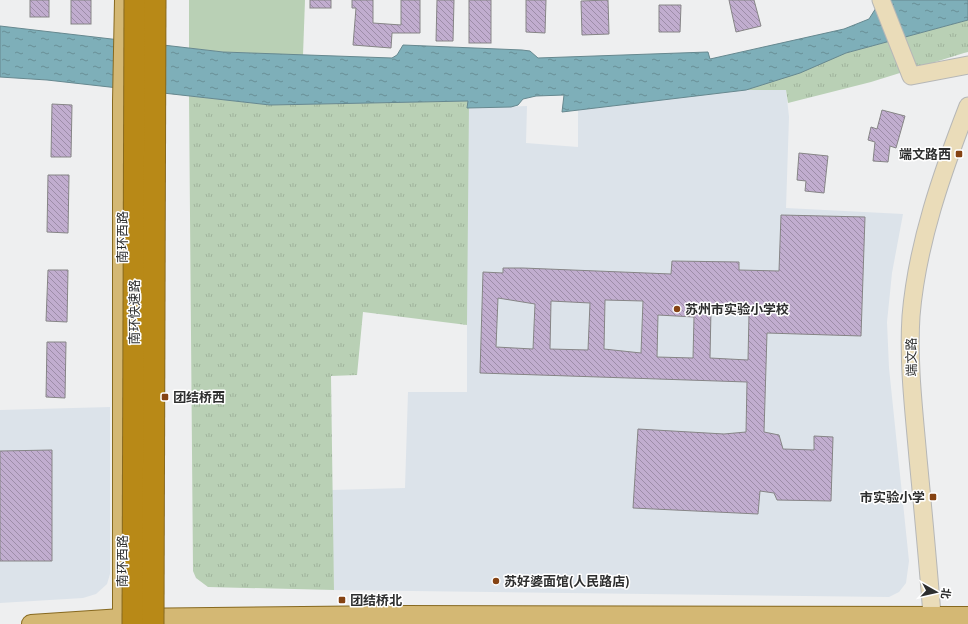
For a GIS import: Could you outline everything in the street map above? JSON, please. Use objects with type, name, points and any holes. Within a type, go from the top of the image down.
[{"type":"highway","name":"南环快速路","points":[[126,622],[135,0]]},
{"type":"highway","name":"南环快速路","points":[[155,0],[160,622]]},
{"type":"main road","name":"南环西路","points":[[124,0],[122,101],[126,622]]},
{"type":"main road","points":[[160,622],[165,0]]},
{"type":"main road","points":[[31,624],[932,615],[968,616]]},
{"type":"street","points":[[881,0],[910,76],[968,65]]},
{"type":"street","name":"端文路","points":[[932,615],[910,376],[911,315],[917,270],[925,237],[942,178],[968,106]]},
{"type":"shaded area","name":"苏州市实验小学校","points":[[746,90],[786,90],[789,117],[786,208],[903,214],[892,273],[887,322],[889,368],[909,561],[906,583],[899,592],[889,597],[334,590],[331,490],[405,488],[408,392],[467,392],[467,108],[527,106],[526,143],[578,147],[578,110]]},
{"type":"shaded area","points":[[110,407],[110,574],[107,584],[96,594],[83,598],[0,603],[0,410]]},
{"type":"green space","points":[[189,0],[305,0],[303,55],[223,52],[189,48]]},
{"type":"green space","points":[[968,20],[968,52],[871,82],[788,103],[786,90],[746,90],[846,53]]},
{"type":"green space","points":[[189,96],[270,105],[469,101],[467,325],[363,312],[357,375],[331,376],[334,590],[208,587],[196,578],[193,571]]},
{"type":"water","points":[[881,0],[968,0],[968,20],[846,53],[800,73],[746,90],[562,112],[564,95],[536,96],[523,99],[518,105],[511,107],[467,108],[468,101],[270,105],[47,80],[0,77],[0,26],[223,52],[392,58],[397,55],[403,45],[522,50],[530,51],[538,58],[708,52],[710,59],[844,29],[869,19]]},
{"type":"building","points":[[30,0],[49,0],[49,17],[30,17]]},
{"type":"building","points":[[71,0],[91,0],[91,24],[71,24]]},
{"type":"building","points":[[310,0],[331,0],[331,8],[310,8]]},
{"type":"building","points":[[352,0],[373,0],[373,23],[401,25],[401,0],[420,0],[420,33],[392,33],[391,48],[353,45],[356,8],[352,8]]},
{"type":"building","points":[[437,0],[454,0],[453,41],[436,41]]},
{"type":"building","points":[[469,0],[491,0],[491,43],[469,43]]},
{"type":"building","points":[[526,0],[546,0],[545,33],[526,32]]},
{"type":"building","points":[[608,0],[609,34],[582,35],[581,1]]},
{"type":"building","points":[[729,0],[754,0],[761,26],[736,32]]},
{"type":"building","points":[[659,5],[681,5],[680,32],[659,32]]},
{"type":"building","points":[[52,104],[72,105],[71,157],[51,157]]},
{"type":"building","points":[[882,110],[905,116],[896,148],[890,146],[888,162],[873,161],[875,142],[868,140],[871,127],[877,129]]},
{"type":"building","points":[[799,153],[828,156],[824,193],[805,191],[806,181],[797,180]]},
{"type":"building","points":[[48,175],[69,175],[68,233],[47,232]]},
{"type":"building","points":[[781,215],[865,217],[861,336],[767,333],[764,432],[779,435],[783,449],[814,450],[814,436],[833,437],[831,501],[777,500],[774,493],[760,491],[758,514],[633,508],[638,429],[724,434],[746,432],[747,382],[480,373],[483,272],[503,273],[503,268],[523,268],[671,274],[672,261],[739,262],[739,270],[779,271]],"holes":[[[498,298],[535,304],[533,349],[496,347]],[[605,300],[643,301],[641,353],[604,349]],[[551,301],[590,303],[588,350],[550,349]],[[711,309],[749,314],[748,360],[710,358]],[[658,315],[694,317],[693,358],[657,357]]]},
{"type":"building","points":[[48,270],[68,270],[67,322],[46,321]]},
{"type":"building","points":[[47,342],[66,342],[65,398],[46,397]]},
{"type":"building","points":[[52,450],[52,561],[0,561],[0,451]]},
{"type":"place","name":"端文路西","points":[[959,154]]},
{"type":"place","name":"苏州市实验小学校","points":[[677,309]]},
{"type":"place","name":"团结桥西","points":[[165,397]]},
{"type":"place","name":"市实验小学","points":[[933,497]]},
{"type":"place","name":"苏好婆面馆(人民路店)","points":[[496,581]]},
{"type":"place","name":"团结桥北","points":[[342,600]]}]
